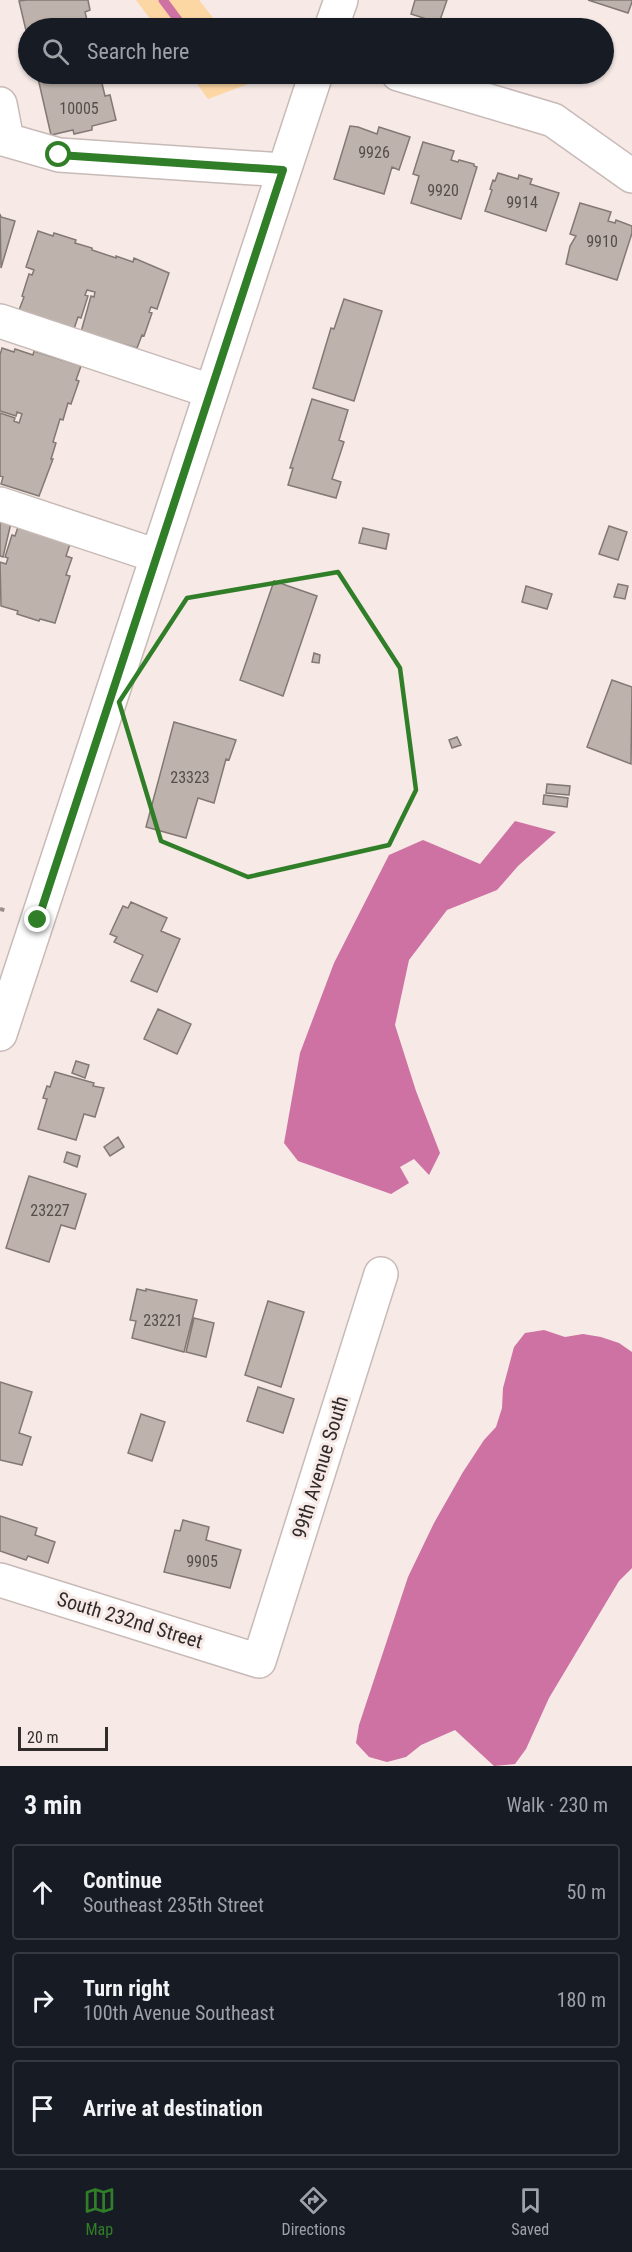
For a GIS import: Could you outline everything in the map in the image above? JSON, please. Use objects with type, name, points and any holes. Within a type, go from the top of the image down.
[{"type":"street","points":[[334,18],[340,0]]},
{"type":"street","points":[[0,1034],[313,84]]},
{"type":"street","points":[[432,84],[553,120],[632,176]]},
{"type":"street","points":[[0,104],[4,139],[59,155],[283,170]]},
{"type":"street","points":[[0,321],[210,391]]},
{"type":"street","points":[[0,504],[157,556]]},
{"type":"street","name":"99th Avenue South","points":[[260,1661],[381,1274]]},
{"type":"street","name":"South 232nd Street","points":[[0,1580],[260,1661]]},
{"type":"highlighted area","points":[[338,572],[400,668],[416,790],[389,845],[248,877],[161,841],[119,702],[187,598]]},
{"type":"shaded area","points":[[136,0],[199,0],[213,18],[150,18]]},
{"type":"shaded area","points":[[197,84],[248,84],[208,99]]},
{"type":"shaded area","points":[[515,821],[556,832],[518,866],[497,890],[447,910],[409,960],[395,1025],[416,1091],[440,1153],[429,1175],[414,1159],[400,1167],[409,1183],[391,1194],[298,1161],[284,1143],[300,1053],[334,963],[389,855],[423,840],[480,864]]},
{"type":"shaded area","points":[[544,1330],[565,1337],[583,1334],[601,1337],[619,1343],[632,1352],[632,1568],[619,1581],[549,1698],[526,1749],[515,1764],[494,1766],[455,1730],[421,1745],[406,1757],[387,1762],[369,1757],[356,1743],[359,1725],[408,1577],[434,1523],[463,1472],[484,1440],[496,1427],[514,1347],[525,1333]]},
{"type":"building","points":[[88,0],[90,10],[85,12],[86,18],[23,18],[19,1]]},
{"type":"building","points":[[415,0],[447,0],[441,18],[423,18],[411,14]]},
{"type":"building","points":[[588,0],[632,0],[632,2],[628,13]]},
{"type":"building","points":[[39,84],[102,84],[105,96],[110,95],[116,120],[92,126],[92,130],[74,134],[73,130],[51,135]]},
{"type":"building","points":[[350,126],[377,134],[379,127],[410,137],[399,170],[392,167],[384,194],[334,179]]},
{"type":"building","points":[[423,142],[454,151],[451,160],[474,164],[477,167],[461,219],[411,203],[419,176],[413,174]]},
{"type":"building","points":[[498,173],[518,179],[519,175],[532,179],[530,184],[559,193],[546,231],[485,211],[493,180],[495,181]]},
{"type":"building","points":[[580,203],[611,212],[608,221],[615,223],[616,220],[632,226],[632,233],[617,280],[566,264],[570,246],[576,236],[570,234]]},
{"type":"building","points":[[0,214],[1,217],[15,221],[1,268]]},
{"type":"building","points":[[38,231],[76,240],[75,243],[116,258],[116,256],[133,262],[134,258],[169,273],[157,309],[151,307],[149,312],[152,313],[137,348],[81,332],[91,296],[94,297],[95,292],[87,290],[85,295],[88,296],[81,318],[78,317],[74,329],[19,310],[29,274],[32,275],[34,270],[26,267]]},
{"type":"building","points":[[344,299],[382,311],[354,401],[313,388],[331,328],[334,329]]},
{"type":"building","points":[[2,348],[14,352],[15,349],[33,355],[34,351],[81,366],[76,380],[79,381],[71,404],[68,403],[63,420],[60,419],[53,442],[56,443],[51,459],[53,459],[39,496],[1,484],[3,477],[0,476],[0,413],[15,418],[14,421],[19,423],[22,414],[17,412],[16,416],[0,411]]},
{"type":"building","points":[[312,399],[348,410],[339,440],[344,442],[332,479],[341,482],[336,498],[288,485],[293,468],[290,468]]},
{"type":"building","points":[[0,519],[11,523],[3,557],[0,556]]},
{"type":"building","points":[[19,524],[48,533],[46,537],[70,544],[66,556],[72,558],[66,575],[70,576],[55,623],[40,619],[39,621],[1,606],[0,562],[6,564],[8,558],[5,557],[12,535],[15,536]]},
{"type":"building","points":[[609,526],[627,532],[618,560],[599,554]]},
{"type":"building","points":[[363,528],[389,534],[386,549],[359,543]]},
{"type":"building","points":[[274,581],[317,596],[283,696],[240,680]]},
{"type":"building","points":[[618,584],[628,586],[625,599],[614,597]]},
{"type":"building","points":[[526,586],[552,594],[547,609],[522,602]]},
{"type":"building","points":[[314,653],[320,655],[319,663],[312,662]]},
{"type":"building","points":[[612,680],[632,687],[631,764],[587,747]]},
{"type":"building","points":[[174,722],[236,740],[229,760],[226,759],[214,803],[198,798],[186,838],[146,827]]},
{"type":"building","points":[[457,737],[461,745],[452,748],[449,740]]},
{"type":"building","points":[[547,784],[570,786],[569,795],[546,793]]},
{"type":"building","points":[[544,795],[568,798],[567,807],[543,804]]},
{"type":"building","points":[[131,902],[167,918],[161,931],[180,939],[157,992],[131,981],[143,955],[114,942],[117,937],[110,934],[123,906],[128,908]]},
{"type":"building","points":[[158,1009],[191,1024],[177,1054],[144,1039]]},
{"type":"building","points":[[76,1061],[89,1065],[85,1078],[72,1073]]},
{"type":"building","points":[[55,1072],[104,1088],[95,1117],[84,1114],[76,1140],[38,1129],[47,1099],[43,1098]]},
{"type":"building","points":[[118,1137],[124,1147],[110,1156],[104,1147]]},
{"type":"building","points":[[67,1152],[80,1156],[77,1167],[64,1162]]},
{"type":"building","points":[[29,1176],[86,1194],[75,1229],[61,1225],[49,1262],[6,1248]]},
{"type":"building","points":[[137,1289],[197,1300],[184,1352],[132,1338],[136,1321],[130,1320]]},
{"type":"building","points":[[268,1301],[304,1312],[281,1387],[245,1375]]},
{"type":"building","points":[[194,1318],[214,1323],[206,1357],[186,1352]]},
{"type":"building","points":[[0,1382],[32,1392],[19,1433],[31,1437],[22,1465],[0,1460]]},
{"type":"building","points":[[258,1387],[294,1399],[283,1433],[247,1421]]},
{"type":"building","points":[[141,1414],[165,1422],[152,1461],[128,1453]]},
{"type":"building","points":[[0,1516],[37,1528],[35,1535],[55,1542],[48,1563],[28,1556],[26,1560],[0,1551]]},
{"type":"building","points":[[183,1520],[209,1527],[206,1540],[241,1550],[230,1588],[164,1572],[175,1530],[180,1531]]},
{"type":"waterway","points":[[163,0],[176,18]]},
{"type":"route","points":[[38,920],[283,170],[59,155]]}]
